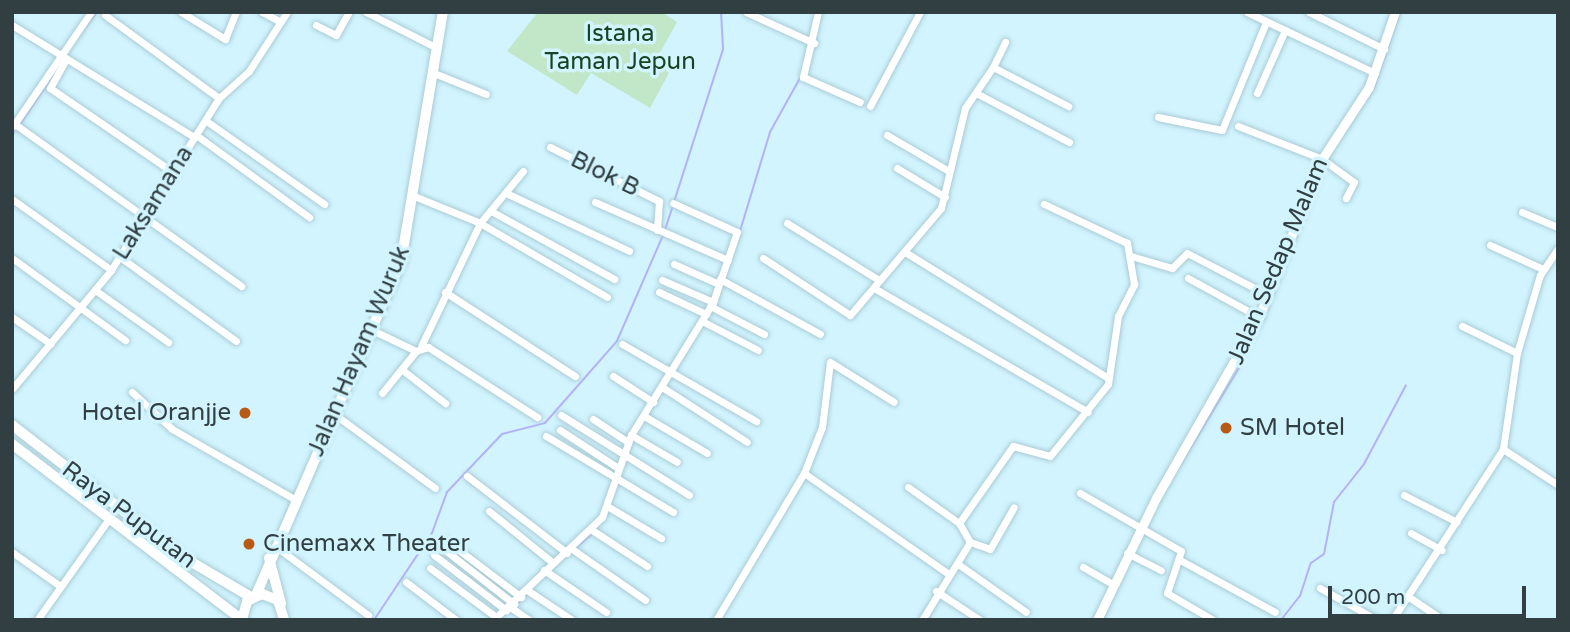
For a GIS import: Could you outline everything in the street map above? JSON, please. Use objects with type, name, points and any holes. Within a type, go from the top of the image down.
[{"type":"main road","name":"Jalan Hayam Wuruk","points":[[242,620],[334,414],[366,334],[401,262],[443,12]]},
{"type":"main road","name":"Raya Puputan","points":[[12,425],[201,571],[253,596],[282,605]]},
{"type":"main road","name":"Raya Puputan","points":[[12,444],[242,620]]},
{"type":"main road","points":[[269,558],[284,620]]},
{"type":"street","points":[[91,12],[62,58],[13,124],[149,217],[241,286]]},
{"type":"street","points":[[181,12],[225,39],[236,12]]},
{"type":"street","points":[[262,12],[281,22]]},
{"type":"street","name":"Laksamana","points":[[12,389],[111,270],[149,217],[219,98],[248,71],[287,12]]},
{"type":"street","points":[[316,25],[336,35],[349,12]]},
{"type":"street","points":[[366,12],[437,48]]},
{"type":"street","points":[[746,12],[814,43]]},
{"type":"street","points":[[818,12],[814,43],[803,77],[860,102]]},
{"type":"street","points":[[870,106],[920,12]]},
{"type":"street","points":[[1247,12],[1376,73]]},
{"type":"street","points":[[1309,12],[1384,49]]},
{"type":"street","name":"Jalan Sedap Malam","points":[[1098,619],[1113,584],[1259,317],[1325,161],[1376,73],[1395,12]]},
{"type":"street","points":[[105,15],[219,98]]},
{"type":"street","points":[[1158,117],[1222,130],[1266,22]]},
{"type":"street","points":[[12,25],[62,58],[195,136],[309,217]]},
{"type":"street","points":[[1257,93],[1285,30]]},
{"type":"street","points":[[763,258],[850,315],[905,252],[945,197],[947,170],[959,149],[965,108],[978,94],[1005,42]]},
{"type":"street","points":[[62,58],[50,88],[174,173]]},
{"type":"street","points":[[993,67],[1068,106]]},
{"type":"street","points":[[434,73],[486,94]]},
{"type":"street","points":[[978,94],[1069,142]]},
{"type":"street","points":[[205,120],[324,204]]},
{"type":"street","points":[[1238,126],[1325,161],[1354,182],[1346,198]]},
{"type":"street","points":[[887,135],[947,170]]},
{"type":"street","name":"Blok B","points":[[550,148],[659,201],[661,232]]},
{"type":"street","points":[[897,168],[945,197]]},
{"type":"street","points":[[382,394],[405,372],[419,349],[445,292],[466,262],[480,223],[523,171]]},
{"type":"street","points":[[506,193],[629,251]]},
{"type":"street","points":[[414,196],[480,223],[607,297]]},
{"type":"street","points":[[12,199],[111,270]]},
{"type":"street","points":[[595,202],[728,260]]},
{"type":"street","points":[[430,568],[494,619],[521,597],[552,562],[593,530],[607,506],[629,439],[712,304],[737,232],[673,203]]},
{"type":"street","points":[[959,523],[1013,446],[1050,456],[1088,412],[1108,378],[1118,316],[1134,284],[1131,256],[1126,241],[1045,204]]},
{"type":"street","points":[[491,211],[614,279]]},
{"type":"street","points":[[1522,212],[1558,227]]},
{"type":"street","points":[[787,223],[879,280]]},
{"type":"street","points":[[1490,245],[1543,269]]},
{"type":"street","points":[[1392,620],[1442,550],[1503,449],[1517,353],[1543,269],[1558,248]]},
{"type":"street","points":[[905,252],[1108,378]]},
{"type":"street","points":[[1131,256],[1172,268],[1187,253],[1268,295]]},
{"type":"street","points":[[120,257],[236,341]]},
{"type":"street","points":[[12,258],[125,340]]},
{"type":"street","points":[[674,264],[720,281],[820,334]]},
{"type":"street","points":[[1188,278],[1259,317]]},
{"type":"street","points":[[662,280],[712,304],[764,334]]},
{"type":"street","points":[[874,288],[1088,412]]},
{"type":"street","points":[[95,290],[168,342]]},
{"type":"street","points":[[445,292],[575,376]]},
{"type":"street","points":[[659,292],[758,350]]},
{"type":"street","points":[[12,317],[51,344]]},
{"type":"street","points":[[1462,326],[1517,353]]},
{"type":"street","points":[[366,334],[419,349],[537,417]]},
{"type":"street","points":[[622,344],[756,421]]},
{"type":"street","points":[[716,620],[804,473],[822,427],[830,362],[894,402]]},
{"type":"street","points":[[405,372],[444,403]]},
{"type":"street","points":[[613,376],[653,402]]},
{"type":"street","points":[[662,387],[747,442]]},
{"type":"street","points":[[132,391],[172,429],[296,500]]},
{"type":"street","points":[[334,414],[435,488]]},
{"type":"street","points":[[561,415],[622,457],[689,495]]},
{"type":"street","points":[[644,416],[707,453]]},
{"type":"street","points":[[593,419],[677,462]]},
{"type":"street","points":[[560,430],[618,468]]},
{"type":"street","points":[[546,436],[614,482],[673,512]]},
{"type":"street","points":[[1503,449],[1558,485]]},
{"type":"street","points":[[804,473],[949,574]]},
{"type":"street","points":[[467,476],[569,551],[645,600]]},
{"type":"street","points":[[908,487],[959,523],[970,542],[990,549],[1014,507]]},
{"type":"street","points":[[1080,493],[1181,551],[1167,593],[1213,620]]},
{"type":"street","points":[[1404,495],[1457,522]]},
{"type":"street","points":[[607,506],[661,538]]},
{"type":"street","points":[[489,511],[552,562]]},
{"type":"street","points":[[41,618],[60,586],[108,520]]},
{"type":"street","points":[[593,530],[647,566]]},
{"type":"street","points":[[1411,533],[1442,550]]},
{"type":"street","points":[[447,541],[521,597]]},
{"type":"street","points":[[922,620],[936,591],[958,564],[970,542]]},
{"type":"street","points":[[274,545],[368,615]]},
{"type":"street","points":[[445,550],[510,607]]},
{"type":"street","points":[[12,552],[60,586]]},
{"type":"street","points":[[434,555],[529,620]]},
{"type":"street","points":[[1131,555],[1161,570]]},
{"type":"street","points":[[1180,560],[1275,612]]},
{"type":"street","points":[[958,564],[1026,612]]},
{"type":"street","points":[[1083,567],[1113,584]]},
{"type":"street","points":[[544,570],[606,612]]},
{"type":"street","points":[[406,582],[456,620]]},
{"type":"street","points":[[1320,588],[1377,620]]},
{"type":"street","points":[[527,590],[572,620]]},
{"type":"street","points":[[936,591],[980,620]]},
{"type":"street","points":[[1409,597],[1443,620]]},
{"type":"green space","name":"Istana Taman Jepun","points":[[538,12],[661,12],[677,22],[655,62],[669,73],[650,108],[591,73],[577,95],[507,51]]},
{"type":"waterway","points":[[68,51],[97,12]]},
{"type":"waterway","points":[[665,230],[723,49],[721,12]]},
{"type":"waterway","points":[[1342,137],[1374,88],[1400,12]]},
{"type":"waterway","points":[[21,123],[56,71]]},
{"type":"waterway","points":[[740,231],[770,132],[800,78]]},
{"type":"waterway","points":[[374,620],[432,533],[447,492],[502,434],[545,423],[617,341],[663,235]]},
{"type":"waterway","points":[[1179,467],[1242,363],[1276,287]]},
{"type":"waterway","points":[[1281,620],[1300,596],[1311,563],[1324,554],[1334,502],[1364,464],[1406,385]]},
{"type":"waterway","points":[[648,415],[658,398]]},
{"type":"waterway","points":[[1157,506],[1162,496]]},
{"type":"waterway","points":[[576,548],[593,533]]},
{"type":"waterway","points":[[1102,620],[1118,587]]},
{"type":"waterway","points":[[516,605],[527,594]]},
{"type":"place","name":"Hotel Oranjje","points":[[245,413]]},
{"type":"place","name":"SM Hotel","points":[[1226,428]]},
{"type":"place","name":"Cinemaxx Theater","points":[[249,544]]}]
